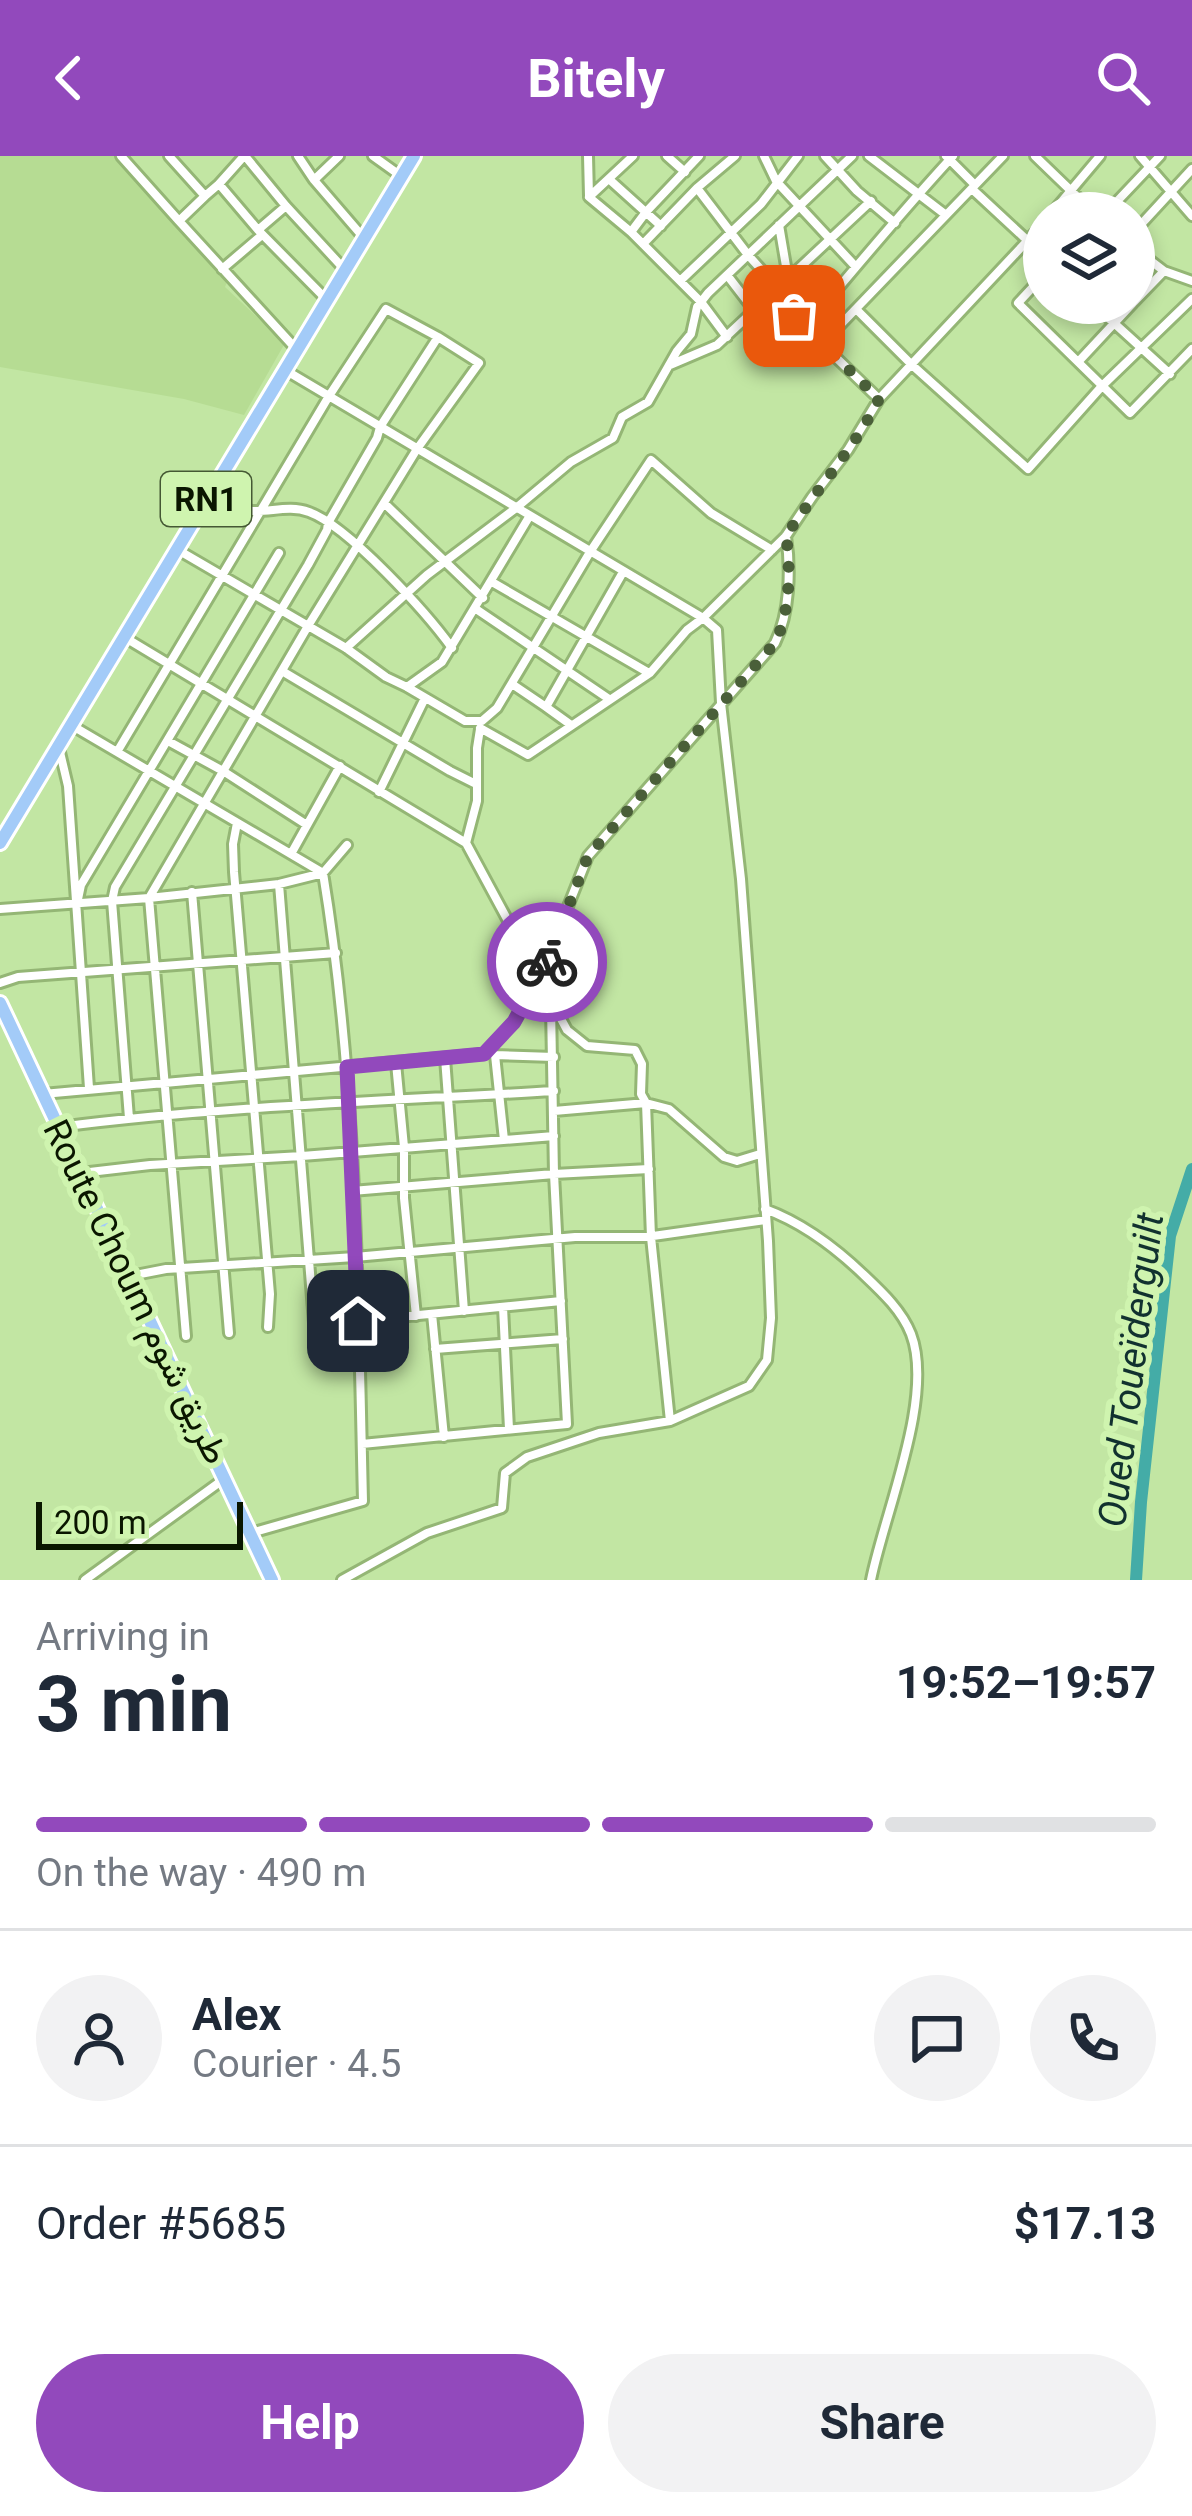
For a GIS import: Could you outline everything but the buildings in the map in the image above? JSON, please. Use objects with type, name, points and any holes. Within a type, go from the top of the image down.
[{"type":"highway","name":"RN1","points":[[0,843],[414,156]]},
{"type":"highway","name":"Route Choum طريق شوم","points":[[0,1004],[272,1580]]},
{"type":"street","points":[[121,156],[297,350]]},
{"type":"street","points":[[169,156],[205,196]]},
{"type":"street","points":[[179,221],[245,156],[346,270]]},
{"type":"street","points":[[298,156],[364,238]]},
{"type":"street","points":[[314,180],[338,156]]},
{"type":"street","points":[[374,156],[402,176]]},
{"type":"street","points":[[588,156],[589,197],[680,281],[727,337]]},
{"type":"street","points":[[589,197],[633,156]]},
{"type":"street","points":[[667,156],[685,172]]},
{"type":"street","points":[[631,232],[699,156]]},
{"type":"street","points":[[643,244],[735,156]]},
{"type":"street","points":[[680,281],[760,204],[798,156]]},
{"type":"street","points":[[825,156],[895,223]]},
{"type":"street","points":[[346,648],[571,462],[613,438],[622,417],[648,402],[691,334],[700,302],[852,156]]},
{"type":"street","points":[[869,156],[946,215]]},
{"type":"street","points":[[822,344],[1004,156]]},
{"type":"street","points":[[1035,156],[1071,190],[1100,156]]},
{"type":"street","points":[[1140,156],[1192,216]]},
{"type":"street","points":[[1126,192],[1160,156]]},
{"type":"street","points":[[766,157],[776,181],[856,267]]},
{"type":"street","points":[[805,327],[950,157],[1023,236]]},
{"type":"street","points":[[1155,209],[1192,169]]},
{"type":"street","points":[[610,180],[661,226]]},
{"type":"street","points":[[219,184],[327,301]]},
{"type":"street","points":[[698,188],[778,288]]},
{"type":"street","points":[[668,366],[727,337],[871,201]]},
{"type":"street","points":[[222,269],[286,206]]},
{"type":"street","points":[[779,225],[786,298],[794,316],[879,399]]},
{"type":"street","points":[[177,549],[346,648],[386,677],[465,721],[481,725],[528,755],[650,673],[786,536],[879,399],[1023,246]]},
{"type":"street","points":[[1155,265],[1192,281]]},
{"type":"street","points":[[1155,280],[1163,271]]},
{"type":"street","points":[[727,275],[754,310]]},
{"type":"street","points":[[856,309],[1028,470],[1102,386],[1192,298]]},
{"type":"street","points":[[117,752],[386,309],[478,363],[384,502],[149,898],[186,1336]]},
{"type":"street","points":[[1040,324],[1130,413],[1192,350]]},
{"type":"street","points":[[1079,361],[1113,324]]},
{"type":"street","points":[[1115,324],[1170,374]]},
{"type":"street","points":[[128,1118],[112,901],[115,887],[327,530],[380,427],[438,337]]},
{"type":"street","points":[[285,370],[717,630],[741,879],[771,1318],[767,1360],[749,1386],[670,1421],[599,1433],[527,1456],[505,1474],[502,1508],[427,1533],[342,1580]]},
{"type":"street","points":[[466,843],[478,802],[481,725],[497,708],[651,460],[711,513],[772,550]]},
{"type":"street","points":[[205,500],[259,512],[274,508],[310,512],[358,545],[452,648]]},
{"type":"street","points":[[384,502],[483,598]]},
{"type":"street","points":[[407,687],[442,662],[529,517]]},
{"type":"street","points":[[489,1055],[538,980],[588,856],[775,643],[781,631],[790,558],[786,536]]},
{"type":"street","points":[[77,904],[81,885],[279,553]]},
{"type":"street","points":[[546,707],[623,572]]},
{"type":"street","points":[[492,582],[650,673]]},
{"type":"street","points":[[476,609],[609,699]]},
{"type":"street","points":[[124,637],[466,843],[567,1030],[587,1046],[635,1050],[642,1064],[641,1094],[646,1103],[651,1237],[670,1421]]},
{"type":"street","points":[[282,671],[476,784]]},
{"type":"street","points":[[512,684],[571,725]]},
{"type":"street","points":[[380,792],[425,698]]},
{"type":"street","points":[[71,725],[323,873],[337,953],[347,1067],[363,1501],[251,1533]]},
{"type":"street","points":[[168,741],[307,825]]},
{"type":"street","points":[[58,747],[68,786],[89,1088]]},
{"type":"street","points":[[291,854],[340,766]]},
{"type":"street","points":[[237,823],[233,844],[270,1294],[268,1327]]},
{"type":"street","points":[[0,909],[279,884],[323,873],[347,845]]},
{"type":"street","points":[[279,884],[314,1323]]},
{"type":"street","points":[[191,892],[229,1334]]},
{"type":"street","points":[[0,983],[18,977],[337,953]]},
{"type":"street","points":[[362,1444],[567,1424],[550,1002]]},
{"type":"street","points":[[489,1055],[504,1140]]},
{"type":"street","points":[[41,1094],[445,1058],[554,1058]]},
{"type":"street","points":[[445,1058],[464,1311]]},
{"type":"street","points":[[396,1063],[416,1316]]},
{"type":"street","points":[[58,1127],[128,1118],[554,1090]]},
{"type":"street","points":[[554,1111],[646,1103],[669,1109],[724,1157],[737,1161],[760,1154]]},
{"type":"street","points":[[80,1174],[554,1136]]},
{"type":"street","points":[[352,1191],[649,1169]]},
{"type":"street","points":[[765,1209],[813,1234],[857,1269],[893,1305],[913,1340],[917,1370],[908,1440],[871,1580]]},
{"type":"street","points":[[130,1276],[557,1239],[651,1237],[766,1220]]},
{"type":"street","points":[[358,1321],[561,1300]]},
{"type":"street","points":[[503,1307],[509,1429]]},
{"type":"street","points":[[432,1314],[444,1436]]},
{"type":"street","points":[[435,1349],[563,1339]]},
{"type":"street","points":[[85,1580],[226,1478]]},
{"type":"shaded area","points":[[0,156],[116,156],[227,282],[225,287],[285,343],[244,415],[184,399],[0,367]]},
{"type":"waterway","name":"Oued Toueïderguilt","points":[[1136,1580],[1170,1236],[1192,1169]]},
{"type":"way so far","points":[[547,962],[588,856],[775,643],[787,593],[790,558],[786,536],[879,399],[794,316]]},
{"type":"route","points":[[358,1321],[347,1067],[484,1054],[514,1022],[547,962]]}]
